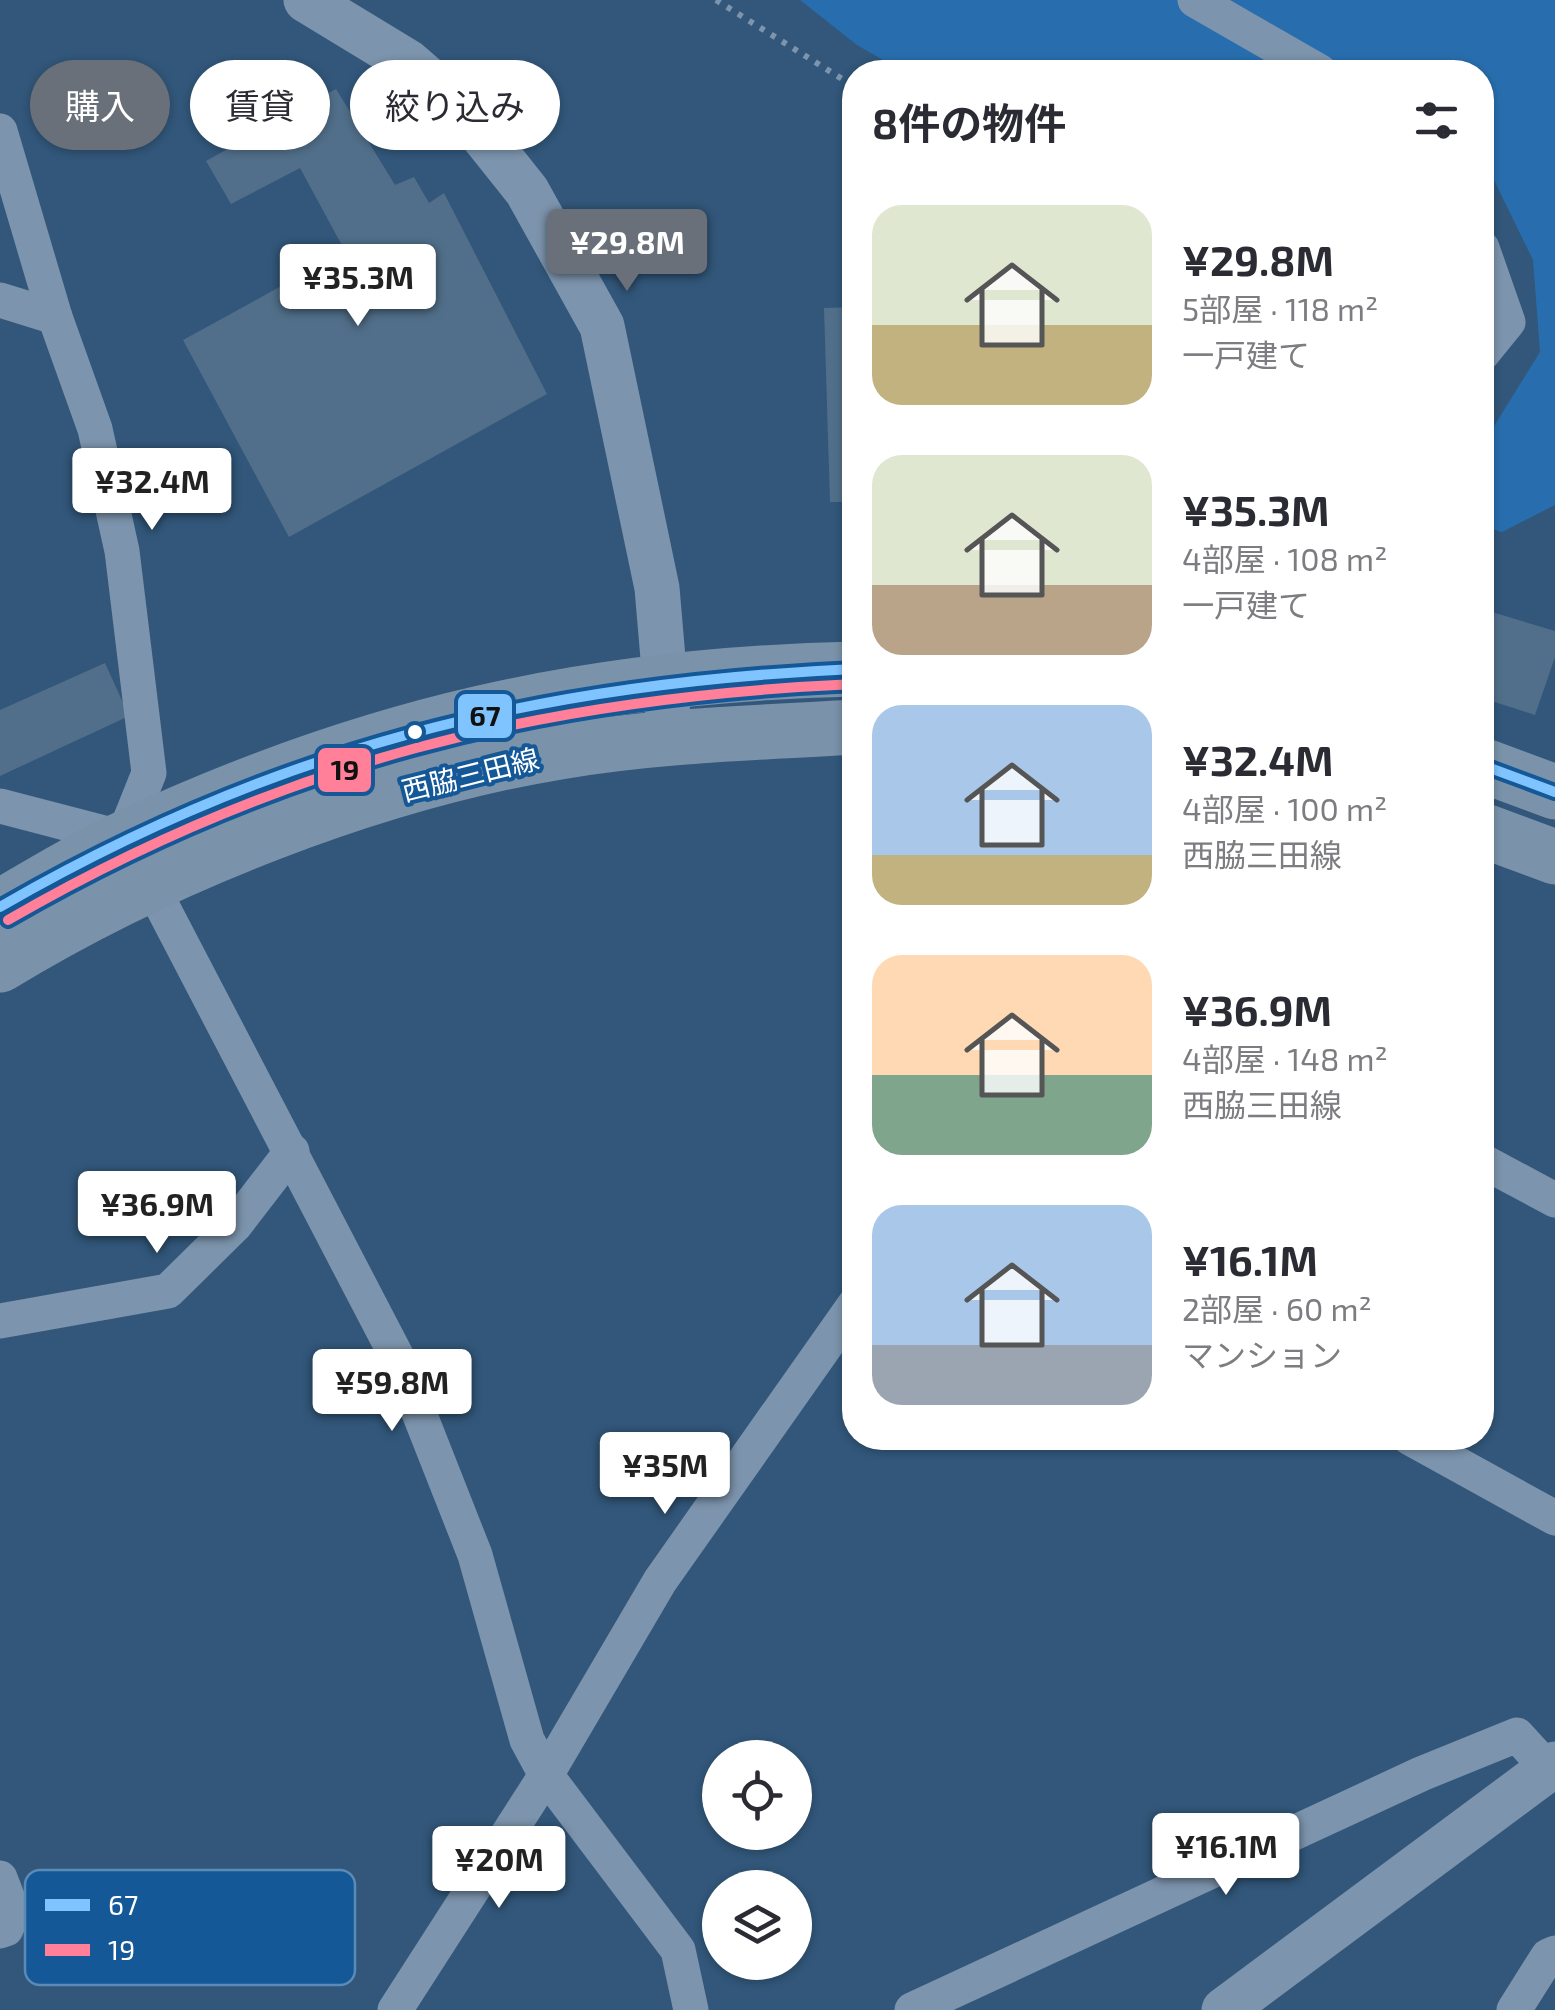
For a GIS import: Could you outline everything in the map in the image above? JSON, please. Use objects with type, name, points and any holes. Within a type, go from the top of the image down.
[{"type":"main road","name":"西脇三田線","points":[[0,965],[137,861],[260,779],[405,730],[535,698],[666,679],[842,670]]},
{"type":"main road","name":"西脇三田線","points":[[0,907],[137,861],[419,784],[558,752],[670,739],[842,729]]},
{"type":"main road","points":[[1494,769],[1555,792]]},
{"type":"main road","points":[[1494,834],[1555,856]]},
{"type":"street","points":[[306,0],[408,62],[460,107],[528,191],[602,326],[656,588],[670,739]]},
{"type":"street","points":[[1195,0],[1299,60]]},
{"type":"street","points":[[0,130],[54,317],[95,429],[122,552],[149,773],[137,861],[396,1356],[475,1555],[527,1740],[546,1775],[678,1950],[691,2010]]},
{"type":"street","points":[[1494,282],[1508,322],[1494,339]]},
{"type":"street","points":[[0,300],[54,317]]},
{"type":"street","points":[[0,806],[137,861]]},
{"type":"street","points":[[0,1321],[168,1291],[235,1225],[292,1152]]},
{"type":"street","points":[[1494,1167],[1555,1200]]},
{"type":"street","points":[[396,2010],[546,1775],[660,1581],[842,1322]]},
{"type":"street","points":[[1432,1450],[1555,1518]]},
{"type":"street","points":[[912,2010],[1220,1865],[1518,1735],[1552,1767],[1224,2010]]},
{"type":"street","points":[[0,1878],[13,1912],[6,1929],[0,1931]]},
{"type":"street","points":[[1514,2010],[1548,1956],[1555,1953]]},
{"type":"path","points":[[716,0],[842,80]]},
{"type":"shaded area","points":[[800,0],[1555,0],[1555,505],[1502,532],[1494,529],[1494,426],[1540,352],[1533,260],[1494,180],[1494,60],[883,60],[857,45]]},
{"type":"building","points":[[336,89],[350,112],[350,150],[373,150],[395,185],[414,177],[429,203],[444,193],[547,394],[289,537],[183,340],[345,251],[300,168],[231,204],[206,161],[226,150],[330,150],[330,92]]},
{"type":"building","points":[[842,307],[842,502],[830,502],[824,308]]},
{"type":"building","points":[[1494,613],[1555,631],[1555,657],[1535,715],[1494,702]]},
{"type":"building","points":[[105,663],[129,716],[0,776],[0,710]]},
{"type":"transit line","name":"67","points":[[0,907],[103,851],[205,804],[308,765],[412,733],[518,708],[626,690],[842,670]]},
{"type":"transit line","name":"19","points":[[8,920],[110,865],[211,818],[313,780],[416,748],[521,723],[629,705],[842,685]]},
{"type":"transit line","name":"67","points":[[1494,769],[1555,792]]}]
